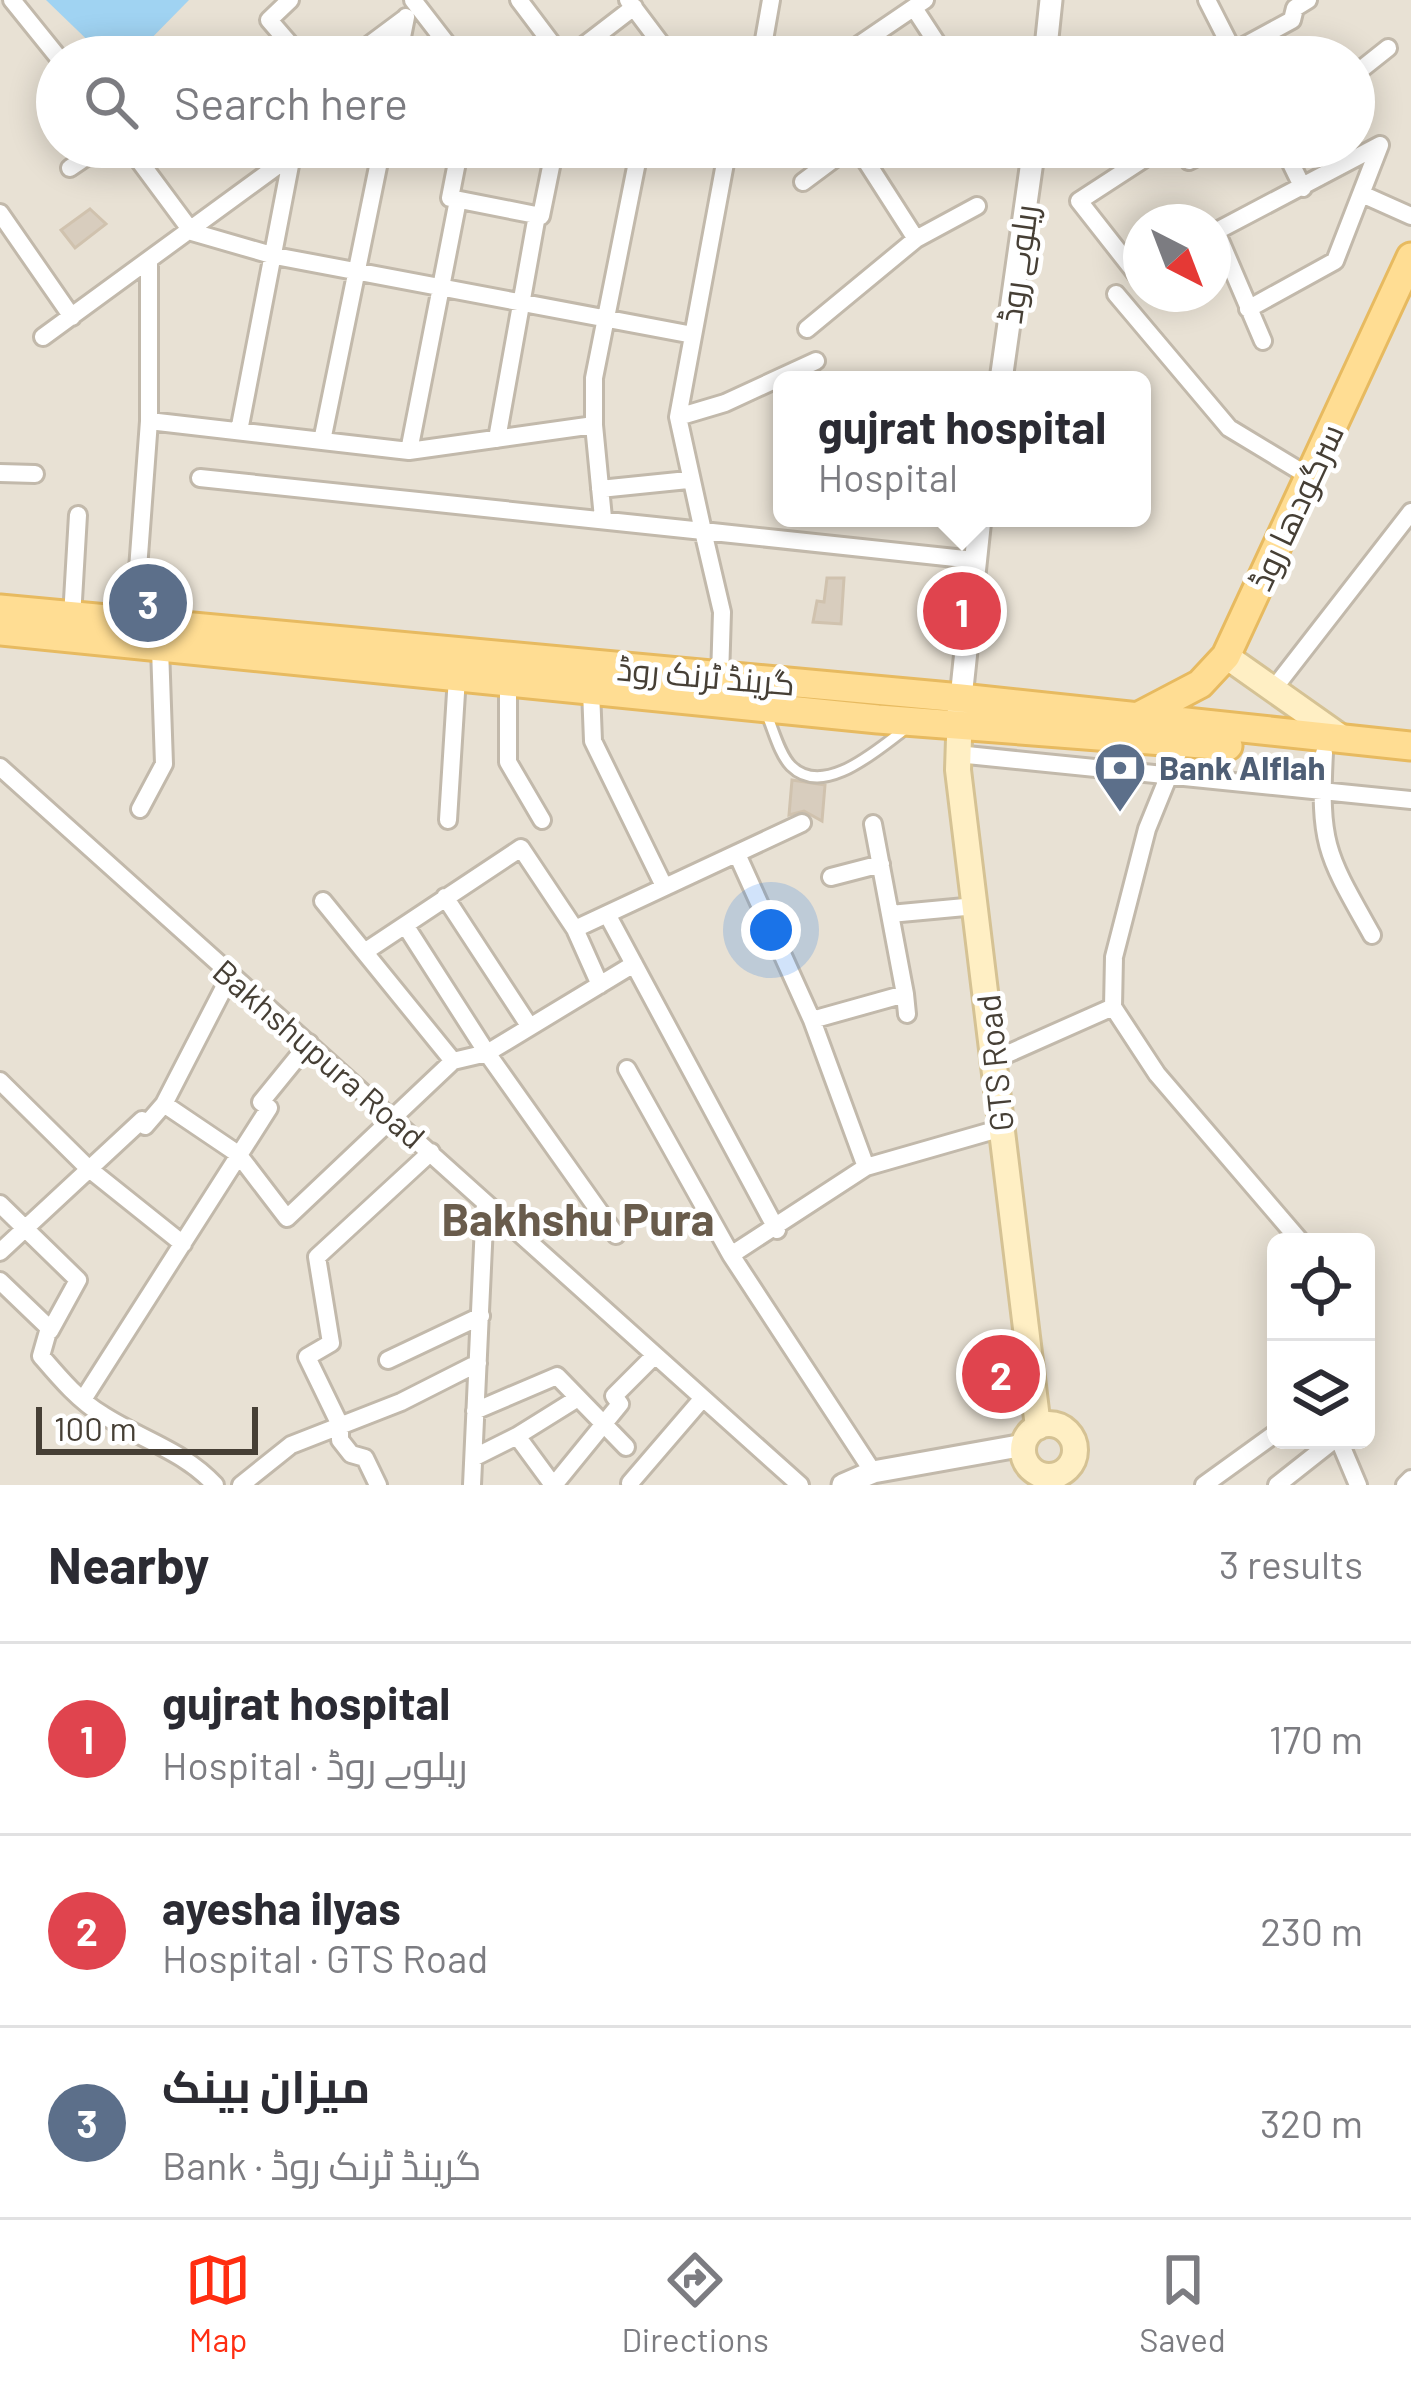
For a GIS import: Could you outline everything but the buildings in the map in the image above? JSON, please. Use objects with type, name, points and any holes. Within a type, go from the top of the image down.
[{"type":"main road","name":"سرگودھا روڈ","points":[[1137,717],[1181,698],[1226,656],[1411,257]]},
{"type":"main road","name":"گرینڈ ٹرنک روڈ","points":[[0,609],[134,623],[457,677],[764,708],[1182,743],[1411,746]]},
{"type":"main road","name":"گرینڈ ٹرنک روڈ","points":[[0,631],[160,648],[328,653],[720,678],[958,726],[1137,717],[1335,747],[1411,765]]},
{"type":"main road","points":[[1226,656],[1275,687],[1335,747]]},
{"type":"main road","name":"GTS Road","points":[[958,726],[996,1059],[1031,1436]]},
{"type":"main road","points":[[1054,1425],[1069,1433],[1075,1448],[1060,1479],[1030,1467],[1031,1436],[1054,1425]]},
{"type":"street","points":[[13,0],[41,36]]},
{"type":"street","points":[[283,36],[269,20],[290,0]]},
{"type":"street","points":[[519,0],[548,36]]},
{"type":"street","points":[[765,36],[771,0]]},
{"type":"street","points":[[1047,36],[1051,0]]},
{"type":"street","points":[[1207,0],[1225,36]]},
{"type":"street","points":[[1262,36],[1292,20],[1295,8],[1308,0]]},
{"type":"street","points":[[591,36],[631,4],[655,36]]},
{"type":"street","points":[[872,36],[920,4],[936,36]]},
{"type":"street","points":[[378,36],[412,8],[438,36]]},
{"type":"street","points":[[1375,58],[1388,47]]},
{"type":"street","points":[[145,168],[192,232],[275,256],[693,335]]},
{"type":"street","points":[[43,338],[275,168]]},
{"type":"street","points":[[239,431],[293,168]]},
{"type":"street","points":[[322,440],[378,168]]},
{"type":"street","points":[[456,168],[450,196],[537,215],[544,214],[552,168]]},
{"type":"street","points":[[603,518],[594,378],[636,168]]},
{"type":"street","points":[[720,678],[722,612],[688,480],[678,417],[724,168]]},
{"type":"street","points":[[802,182],[823,168]]},
{"type":"street","points":[[868,168],[916,239]]},
{"type":"street","name":"ریلوے روڈ","points":[[1001,371],[1031,168]]},
{"type":"street","points":[[1117,168],[1080,198],[1078,205],[1123,259]]},
{"type":"street","points":[[1294,168],[1304,188]]},
{"type":"street","points":[[1231,224],[1340,168]]},
{"type":"street","points":[[1248,309],[1331,265],[1373,168]]},
{"type":"street","points":[[1364,195],[1411,215]]},
{"type":"street","points":[[409,451],[458,200]]},
{"type":"street","points":[[807,329],[916,239],[977,206]]},
{"type":"street","points":[[0,213],[72,317]]},
{"type":"street","points":[[496,439],[537,215]]},
{"type":"street","points":[[134,623],[149,421],[149,262]]},
{"type":"street","points":[[1231,270],[1263,341]]},
{"type":"street","points":[[1116,294],[1229,428],[1310,478]]},
{"type":"street","points":[[798,371],[816,362]]},
{"type":"street","points":[[678,417],[773,383]]},
{"type":"street","points":[[149,421],[409,451],[594,425]]},
{"type":"street","points":[[0,473],[35,474]]},
{"type":"street","points":[[200,478],[974,560]]},
{"type":"street","points":[[600,489],[688,480]]},
{"type":"street","points":[[1275,687],[1411,512]]},
{"type":"street","points":[[71,617],[78,514]]},
{"type":"street","points":[[979,527],[958,726],[1169,774],[1411,800]]},
{"type":"street","points":[[140,809],[164,764],[160,648]]},
{"type":"street","points":[[448,820],[457,677]]},
{"type":"street","points":[[508,682],[508,762],[542,820]]},
{"type":"street","points":[[591,690],[593,741],[663,884]]},
{"type":"street","points":[[1182,743],[1147,829],[1114,957],[1113,1007],[1157,1074],[1292,1233]]},
{"type":"street","points":[[1335,747],[1322,790],[1320,821],[1329,858],[1372,935]]},
{"type":"street","name":"Bakhshupura Road","points":[[0,767],[800,1485]]},
{"type":"street","points":[[575,929],[802,823]]},
{"type":"street","points":[[873,824],[907,1014]]},
{"type":"street","points":[[366,951],[521,848],[575,929],[600,985]]},
{"type":"street","points":[[737,854],[812,1020],[866,1167]]},
{"type":"street","points":[[831,877],[881,864]]},
{"type":"street","points":[[445,897],[530,1027]]},
{"type":"street","points":[[323,901],[453,1060]]},
{"type":"street","points":[[890,914],[976,906]]},
{"type":"street","points":[[607,914],[777,1229]]},
{"type":"street","points":[[405,925],[487,1053],[616,1235]]},
{"type":"street","points":[[164,1104],[238,1154],[287,1218],[453,1060],[487,1053],[634,964]]},
{"type":"street","points":[[0,1252],[142,1120],[145,1126],[164,1104],[230,976]]},
{"type":"street","points":[[812,1020],[905,994]]},
{"type":"street","points":[[996,1059],[1113,1007]]},
{"type":"street","points":[[84,1398],[269,1108],[261,1102],[308,1043]]},
{"type":"street","points":[[627,1069],[731,1255],[873,1472]]},
{"type":"street","points":[[0,1081],[88,1168],[183,1244]]},
{"type":"street","points":[[731,1255],[866,1167],[1001,1128]]},
{"type":"street","points":[[378,1485],[365,1458],[351,1454],[340,1441],[340,1425],[307,1357],[331,1343],[317,1257],[431,1152]]},
{"type":"street","points":[[472,1485],[485,1203]]},
{"type":"street","points":[[0,1204],[78,1280],[40,1356],[95,1411],[147,1442],[191,1460],[215,1485]]},
{"type":"street","points":[[0,1281],[50,1331]]},
{"type":"street","points":[[388,1360],[481,1316]]},
{"type":"street","points":[[517,1436],[553,1485],[620,1404],[614,1396],[655,1355]]},
{"type":"street","points":[[241,1485],[291,1445],[401,1402],[478,1363]]},
{"type":"street","points":[[476,1412],[557,1376],[626,1447]]},
{"type":"street","points":[[475,1457],[578,1398]]},
{"type":"street","points":[[630,1484],[703,1398]]},
{"type":"street","points":[[843,1485],[873,1472],[1031,1436]]},
{"type":"street","points":[[1204,1485],[1267,1440]]},
{"type":"street","points":[[1277,1485],[1325,1449]]},
{"type":"street","points":[[1340,1449],[1352,1482]]},
{"type":"lane","points":[[764,708],[791,766],[829,775],[852,769],[914,722]]},
{"type":"shaded area","points":[[0,0],[1411,0],[1411,1485],[0,1485]]},
{"type":"water","points":[[46,0],[189,0],[154,36],[83,36]]},
{"type":"place","name":"میزان بینک","points":[[148,603]]},
{"type":"place","name":"gujrat hospital","points":[[962,611]]},
{"type":"place","name":"Bank Alflah","points":[[1120,814]]},
{"type":"place","name":"ayesha ilyas","points":[[1001,1374]]},
{"type":"district","name":"Bakhshu Pura","points":[[578,1220]]}]
